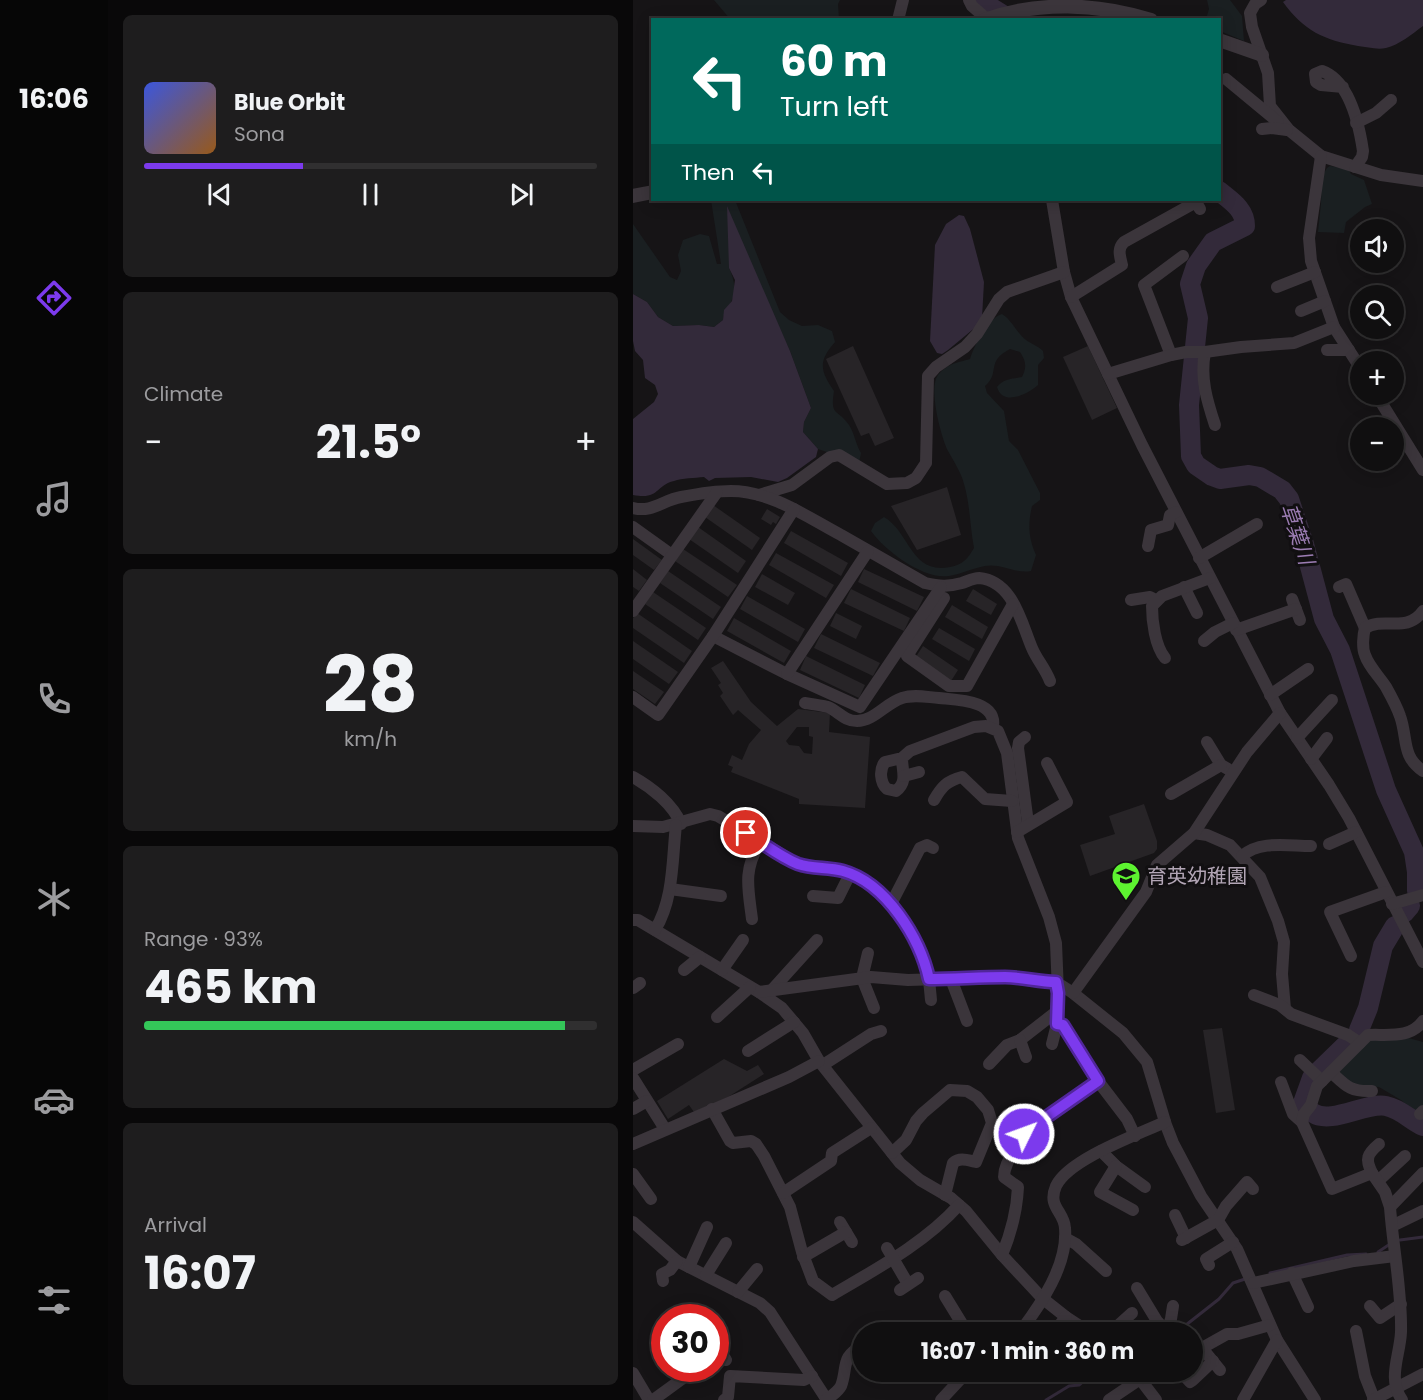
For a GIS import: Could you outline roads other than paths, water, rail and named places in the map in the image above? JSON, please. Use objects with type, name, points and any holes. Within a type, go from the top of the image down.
[{"type":"street","points":[[898,18],[903,0]]},
{"type":"street","points":[[969,0],[985,18]]},
{"type":"street","points":[[1261,0],[1255,4],[1250,13],[1252,27],[1268,73],[1268,98],[1271,106],[1289,130]]},
{"type":"street","points":[[991,18],[1035,9],[1068,6],[1100,8],[1142,18]]},
{"type":"street","points":[[1221,41],[1262,55]]},
{"type":"street","points":[[1226,79],[1321,156],[1381,175],[1423,181]]},
{"type":"street","points":[[1343,87],[1349,97],[1363,151],[1355,167]]},
{"type":"street","points":[[1356,123],[1376,113],[1391,100]]},
{"type":"street","points":[[1262,129],[1289,130]]},
{"type":"street","points":[[1321,156],[1309,238],[1311,261],[1334,327],[1349,350]]},
{"type":"street","points":[[633,196],[651,192]]},
{"type":"street","points":[[1052,201],[1064,272],[1071,297],[1108,374],[1270,695],[1344,809],[1423,962]]},
{"type":"street","points":[[1071,297],[1122,265],[1120,246],[1150,221],[1196,202],[1200,209]]},
{"type":"street","points":[[1171,355],[1144,285],[1183,256]]},
{"type":"street","points":[[758,495],[792,485],[830,457],[839,455],[887,484],[907,483],[916,478],[926,463],[928,376],[936,367],[965,347],[977,334],[999,299],[1014,290],[1064,272]]},
{"type":"street","points":[[1277,287],[1315,272]]},
{"type":"street","points":[[1301,311],[1325,301]]},
{"type":"street","points":[[1108,374],[1186,352],[1295,343],[1334,327]]},
{"type":"street","points":[[1327,350],[1349,350]]},
{"type":"street","points":[[1203,352],[1205,395],[1215,425]]},
{"type":"street","points":[[1383,405],[1423,470]]},
{"type":"street","points":[[633,508],[653,509],[666,501],[679,497],[717,492],[733,491],[758,495],[794,509],[943,592]]},
{"type":"street","points":[[633,611],[717,492]]},
{"type":"street","points":[[633,697],[658,715],[713,636],[794,509]]},
{"type":"street","points":[[1148,546],[1151,530],[1168,525],[1170,515],[1176,512]]},
{"type":"street","points":[[1199,558],[1257,524]]},
{"type":"street","points":[[633,527],[672,555]]},
{"type":"street","points":[[787,674],[868,550]]},
{"type":"street","points":[[713,636],[787,674],[860,707],[943,592],[951,586],[976,578],[988,579],[999,584],[1009,594],[1033,651],[1045,667],[1050,681]]},
{"type":"street","points":[[1165,658],[1160,652],[1152,615],[1155,600],[1210,578]]},
{"type":"street","points":[[1339,587],[1346,584],[1365,628],[1364,653],[1386,687],[1401,718],[1408,755],[1423,771]]},
{"type":"street","points":[[1184,587],[1197,614]]},
{"type":"street","points":[[943,592],[907,656],[949,686],[967,686],[1013,604]]},
{"type":"street","points":[[1131,600],[1150,597],[1155,600]]},
{"type":"street","points":[[1204,641],[1215,632],[1296,609]]},
{"type":"street","points":[[1365,628],[1374,624],[1407,623],[1423,611]]},
{"type":"street","points":[[1270,695],[1308,669]]},
{"type":"street","points":[[805,703],[830,708],[849,720],[859,721],[870,718],[891,703],[912,696],[970,701],[991,714],[994,721],[993,727]]},
{"type":"street","points":[[1297,738],[1332,700]]},
{"type":"street","points":[[1073,993],[1146,892],[1158,865],[1194,833],[1247,752],[1280,713]]},
{"type":"street","points":[[902,758],[904,776],[901,787],[896,791],[887,789],[883,786],[882,766],[890,760],[902,758],[910,751],[980,726],[993,727],[1002,738],[1007,753],[1017,832],[1054,934],[1058,963],[1056,982],[1058,993],[1052,1044]]},
{"type":"street","points":[[1025,737],[1019,742],[1018,748],[1028,823]]},
{"type":"street","points":[[1311,759],[1327,738]]},
{"type":"street","points":[[1207,742],[1221,765],[1233,773]]},
{"type":"street","points":[[1017,832],[1028,823],[1067,802],[1047,763]]},
{"type":"street","points":[[1171,794],[1221,765]]},
{"type":"street","points":[[904,776],[919,772]]},
{"type":"street","points":[[633,777],[645,784],[678,815],[679,824],[670,890],[663,917],[655,930]]},
{"type":"street","points":[[934,800],[942,786],[949,780],[962,777],[985,799],[1013,801]]},
{"type":"street","points":[[633,826],[654,828],[679,824],[701,815],[710,814],[795,863],[850,874],[891,904],[921,951],[929,979],[931,1000]]},
{"type":"street","points":[[1329,844],[1356,832]]},
{"type":"street","points":[[1194,833],[1220,839],[1242,856],[1260,877],[1284,942],[1282,974],[1285,1009]]},
{"type":"street","points":[[752,919],[748,883],[749,866],[760,842]]},
{"type":"street","points":[[891,904],[920,848],[927,845],[933,848]]},
{"type":"street","points":[[1242,856],[1262,846],[1311,846]]},
{"type":"street","points":[[813,895],[838,898],[850,874]]},
{"type":"street","points":[[670,890],[721,896]]},
{"type":"street","points":[[1351,956],[1330,912],[1386,892]]},
{"type":"street","points":[[1392,904],[1423,895]]},
{"type":"street","points":[[633,920],[638,920],[760,990],[782,1008],[803,1033],[821,1063],[900,1163],[920,1180],[959,1205],[1042,1298],[1074,1322]]},
{"type":"street","points":[[722,970],[743,940]]},
{"type":"street","points":[[717,1017],[760,990],[817,940]]},
{"type":"street","points":[[868,954],[862,978],[874,1008]]},
{"type":"street","points":[[684,970],[701,957]]},
{"type":"street","points":[[760,990],[862,978],[1006,977],[1056,982],[1073,993],[1123,1033],[1147,1062],[1173,1143],[1201,1196],[1233,1242],[1277,1340],[1315,1400]]},
{"type":"street","points":[[951,979],[967,1021]]},
{"type":"street","points":[[1254,995],[1291,1014],[1348,1035],[1359,1043]]},
{"type":"street","points":[[989,1064],[1007,1045],[1020,1040],[1056,1018]]},
{"type":"street","points":[[1056,1018],[1063,1025],[1098,1081],[1127,1119],[1135,1136]]},
{"type":"street","points":[[748,1051],[794,1022]]},
{"type":"street","points":[[1405,1156],[1375,1177],[1332,1189],[1306,1114],[1321,1075],[1368,1035],[1402,1034],[1421,1029]]},
{"type":"street","points":[[633,1144],[821,1063],[871,1034],[881,1031]]},
{"type":"street","points":[[1020,1040],[1026,1057]]},
{"type":"street","points":[[633,1070],[678,1044]]},
{"type":"street","points":[[1299,1060],[1321,1075],[1356,1091],[1372,1091]]},
{"type":"street","points":[[633,1078],[665,1129]]},
{"type":"street","points":[[1002,1255],[1012,1231],[1018,1187],[1004,1177],[1004,1167],[1024,1134],[1023,1125],[1032,1117],[1045,1118],[1098,1081]]},
{"type":"street","points":[[1281,1082],[1293,1114],[1306,1114]]},
{"type":"street","points":[[892,1153],[906,1140],[923,1113],[950,1090],[967,1091],[977,1097],[988,1110],[992,1123],[976,1162],[963,1159],[953,1163],[945,1195]]},
{"type":"street","points":[[633,1109],[647,1101]]},
{"type":"street","points":[[713,1109],[730,1141],[733,1143],[747,1140],[756,1144],[765,1156],[790,1207],[803,1257],[813,1281],[832,1295],[890,1253],[943,1220],[959,1205]]},
{"type":"street","points":[[1026,1322],[1057,1269],[1065,1238],[1063,1219],[1054,1206],[1053,1198],[1062,1177],[1088,1156],[1165,1122]]},
{"type":"street","points":[[783,1192],[831,1161],[832,1153],[871,1128]]},
{"type":"street","points":[[1379,1144],[1368,1153],[1366,1162],[1385,1192],[1390,1207],[1401,1304],[1401,1335],[1394,1373],[1395,1388],[1402,1400]]},
{"type":"street","points":[[1101,1152],[1116,1166],[1145,1186]]},
{"type":"street","points":[[1116,1166],[1100,1192],[1133,1210]]},
{"type":"street","points":[[1390,1207],[1423,1173]]},
{"type":"street","points":[[633,1174],[651,1199]]},
{"type":"street","points":[[1175,1215],[1184,1239],[1218,1220],[1225,1206],[1247,1182],[1253,1189]]},
{"type":"street","points":[[1392,1226],[1423,1211]]},
{"type":"street","points":[[633,1222],[677,1260],[760,1303],[770,1312],[826,1400],[841,1387],[846,1360],[852,1352]]},
{"type":"street","points":[[689,1267],[707,1227]]},
{"type":"street","points":[[803,1257],[846,1232]]},
{"type":"street","points":[[641,1249],[650,1238]]},
{"type":"street","points":[[1065,1238],[1076,1244],[1106,1271]]},
{"type":"street","points":[[1209,1265],[1206,1259],[1233,1242]]},
{"type":"street","points":[[706,1275],[726,1243]]},
{"type":"street","points":[[890,1253],[909,1284]]},
{"type":"street","points":[[1253,1283],[1354,1261],[1395,1256]]},
{"type":"street","points":[[663,1281],[662,1274],[671,1270],[677,1260]]},
{"type":"street","points":[[738,1292],[757,1269]]},
{"type":"street","points":[[1292,1273],[1308,1307]]},
{"type":"street","points":[[1137,1288],[1158,1322]]},
{"type":"street","points":[[945,1296],[961,1322]]},
{"type":"street","points":[[1370,1306],[1380,1318],[1401,1304]]},
{"type":"street","points":[[1170,1322],[1173,1306]]},
{"type":"street","points":[[1122,1322],[1132,1313]]},
{"type":"street","points":[[1062,1322],[1066,1317]]},
{"type":"street","points":[[1203,1347],[1227,1334],[1238,1334],[1270,1325]]},
{"type":"street","points":[[1356,1331],[1365,1376],[1374,1400],[1423,1374]]},
{"type":"street","points":[[1243,1400],[1277,1340]]},
{"type":"street","points":[[1203,1349],[1216,1365],[1203,1373]]},
{"type":"street","points":[[724,1400],[728,1397],[730,1376],[804,1380],[812,1376]]},
{"type":"street","points":[[635,1379],[651,1400],[677,1382]]},
{"type":"street","points":[[941,1400],[958,1382]]},
{"type":"street","points":[[1109,1400],[1136,1382]]},
{"type":"street","points":[[1142,1382],[1156,1400]]},
{"type":"waterway","name":"草葉川","points":[[979,0],[1008,18]]},
{"type":"waterway","name":"草葉川","points":[[1221,193],[1240,210],[1245,226],[1213,242],[1196,266],[1190,284],[1198,318],[1189,405],[1191,456],[1196,465],[1212,476],[1220,479],[1249,475],[1260,477],[1282,490],[1289,499],[1304,544],[1324,619],[1340,650],[1386,790],[1414,852],[1417,891]]},
{"type":"waterway","name":"草葉川","points":[[1404,913],[1410,906]]},
{"type":"waterway","name":"草葉川","points":[[1359,1030],[1368,1008],[1383,946],[1395,926]]},
{"type":"waterway","name":"草葉川","points":[[1348,1043],[1312,1078],[1303,1103],[1313,1113],[1320,1116],[1339,1115],[1369,1107],[1386,1106],[1423,1126]]},
{"type":"waterway","points":[[1400,1240],[1423,1237]]},
{"type":"waterway","points":[[1378,1252],[1390,1244]]},
{"type":"waterway","points":[[1270,1273],[1347,1255],[1366,1254]]},
{"type":"waterway","points":[[1190,1322],[1219,1299],[1233,1283],[1245,1279]]},
{"type":"waterway","points":[[1046,1400],[1069,1386],[1079,1385],[1082,1382]]},
{"type":"place","name":"育英幼稚園","points":[[1126,902]]}]
